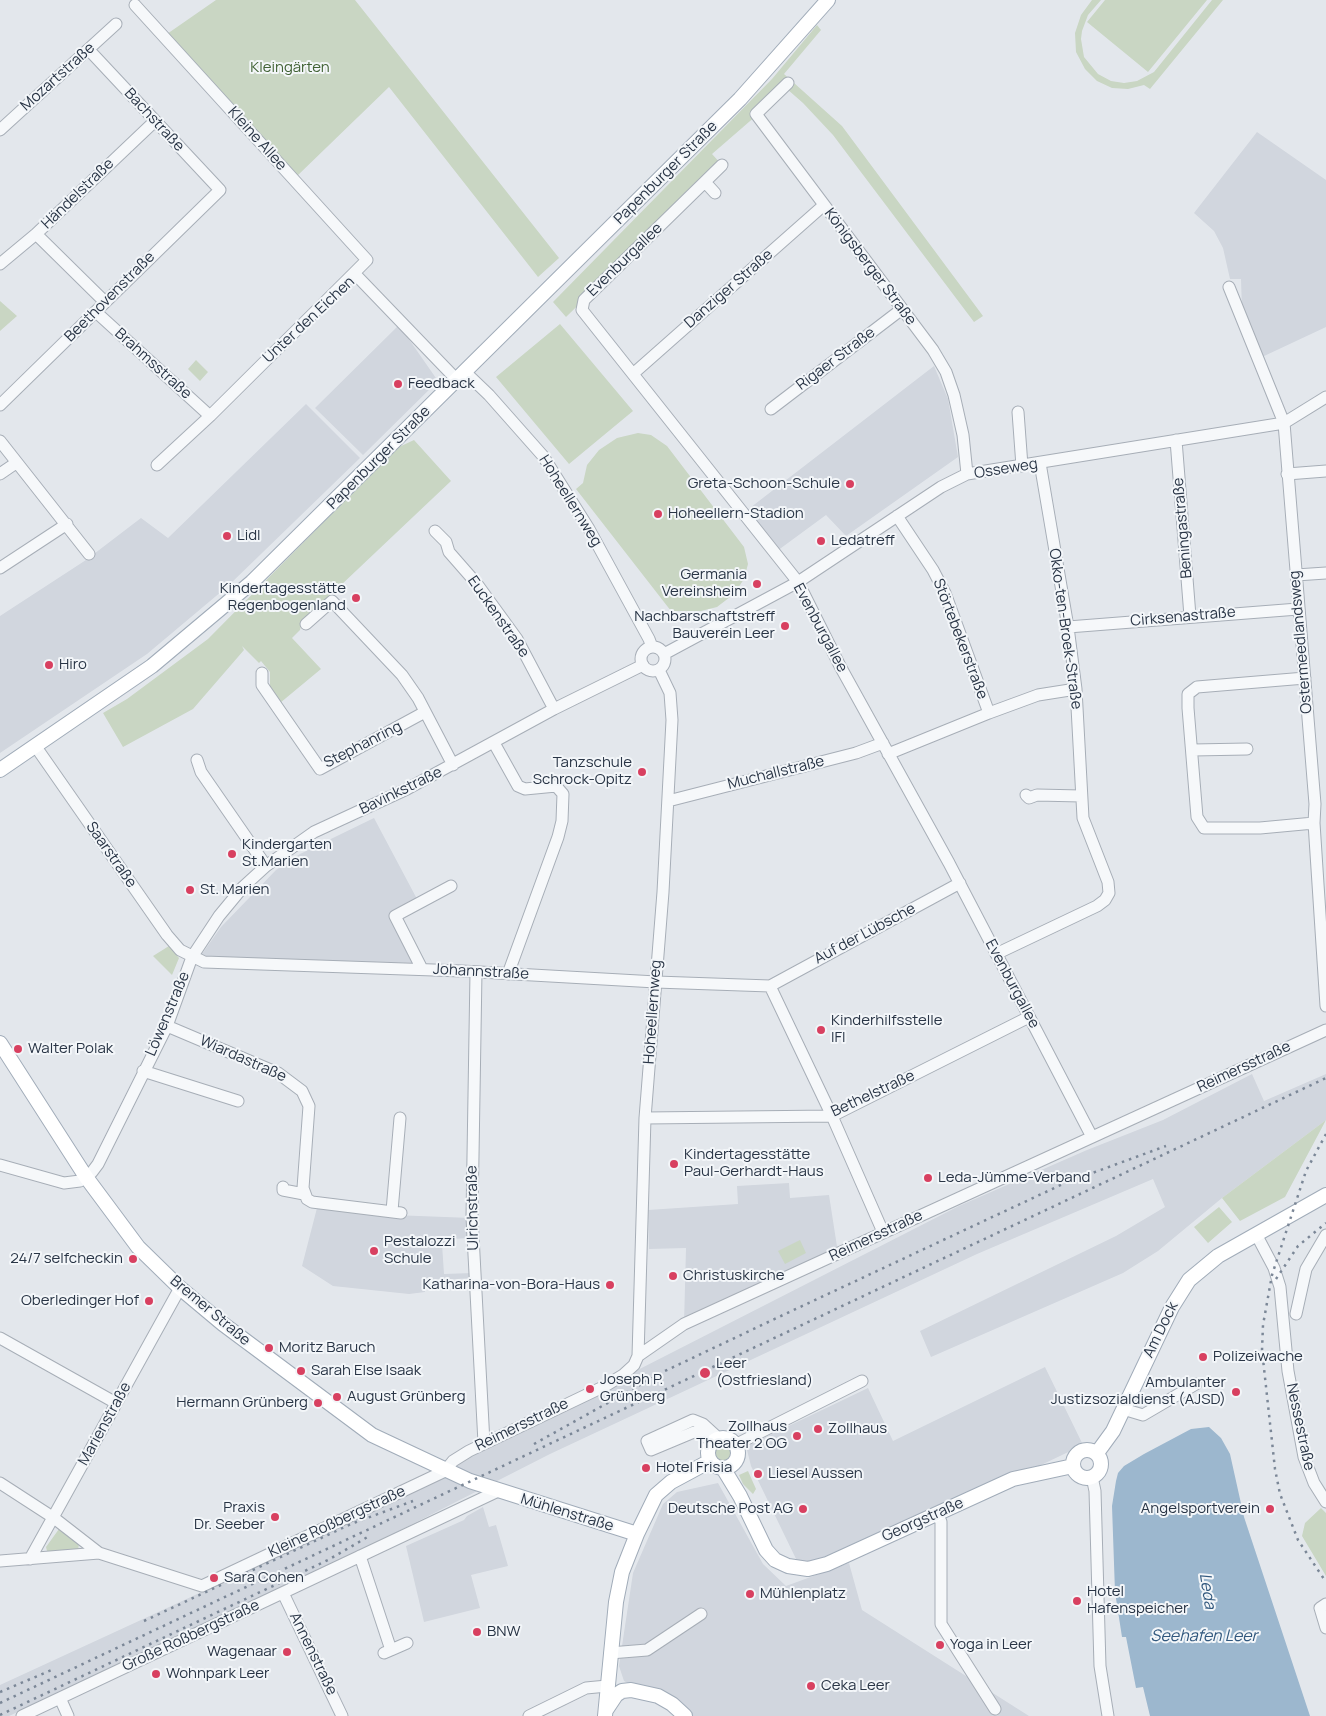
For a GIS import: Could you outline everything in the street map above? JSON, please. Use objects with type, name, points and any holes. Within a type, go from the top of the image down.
[{"type":"main road","name":"Papenburger Straße","points":[[0,770],[152,666],[227,605],[740,99],[828,0]]},
{"type":"main road","name":"Bremer Straße","points":[[0,1043],[86,1177],[138,1247],[180,1288],[303,1385],[372,1435],[445,1471],[498,1491]]},
{"type":"main road","name":"Am Dock","points":[[1097,1453],[1113,1431],[1172,1306],[1189,1280],[1218,1256],[1326,1195]]},
{"type":"main road","points":[[726,1438],[735,1445],[738,1454],[728,1466],[715,1465],[710,1460],[708,1450],[716,1440],[726,1438]]},
{"type":"main road","points":[[1090,1450],[1097,1453],[1101,1466],[1098,1473],[1092,1477],[1080,1476],[1073,1466],[1074,1458],[1079,1452],[1090,1450]]},
{"type":"main road","points":[[605,1713],[608,1670],[620,1581],[636,1534],[656,1494],[671,1482],[710,1460]]},
{"type":"main road","name":"Georgstraße","points":[[728,1466],[761,1542],[775,1560],[797,1569],[818,1567],[1014,1479],[1073,1466]]},
{"type":"main road","name":"Mühlenstraße","points":[[498,1491],[636,1534]]},
{"type":"main road","points":[[608,1670],[614,1684],[622,1691]]},
{"type":"main road","points":[[605,1713],[612,1698],[622,1691],[641,1691],[658,1696],[672,1704],[685,1716]]},
{"type":"street","name":"Kleine Allee","points":[[135,5],[367,260],[354,273]]},
{"type":"street","name":"Mozartstraße","points":[[0,130],[116,24]]},
{"type":"street","name":"Bachstraße","points":[[89,50],[220,190]]},
{"type":"street","name":"Königsberger Straße","points":[[788,83],[756,114],[946,372],[954,395],[963,435],[967,474]]},
{"type":"street","name":"Händelstraße","points":[[0,264],[36,234],[154,121]]},
{"type":"street","name":"Evenburgallee","points":[[722,166],[582,303],[584,313],[634,372],[798,582],[888,754],[960,883],[1092,1137]]},
{"type":"street","points":[[705,182],[715,193]]},
{"type":"street","name":"Beethovenstraße","points":[[0,405],[220,190]]},
{"type":"street","name":"Danziger Straße","points":[[634,372],[824,205]]},
{"type":"street","points":[[36,234],[105,302]]},
{"type":"street","name":"Unter den Eichen","points":[[156,465],[210,416],[354,273],[461,376]]},
{"type":"street","name":"Ostermeedlandsweg","points":[[1229,287],[1284,423],[1298,609],[1321,802],[1314,823],[1326,1006]]},
{"type":"street","name":"Rigaer Straße","points":[[771,409],[902,310]]},
{"type":"street","name":"Brahmsstraße","points":[[96,312],[210,416]]},
{"type":"street","name":"Hoheellernweg","points":[[461,376],[489,395],[543,456],[589,529],[649,639],[652,648]]},
{"type":"street","name":"Osseweg","points":[[664,654],[798,582],[944,485],[967,474],[1284,423],[1326,397]]},
{"type":"street","points":[[1018,412],[1022,466]]},
{"type":"street","name":"Beningastraße","points":[[1176,440],[1190,616]]},
{"type":"street","points":[[0,441],[89,554]]},
{"type":"street","points":[[0,474],[16,463]]},
{"type":"street","name":"Okko-ten-Broek-Straße","points":[[996,954],[1105,900],[1109,893],[1108,882],[1086,830],[1082,796],[1076,689],[1068,627],[1040,463]]},
{"type":"street","points":[[1287,474],[1326,471]]},
{"type":"street","name":"Störtebekerstraße","points":[[897,516],[929,564],[945,593],[989,713]]},
{"type":"street","points":[[0,568],[67,524]]},
{"type":"street","name":"Euckenstraße","points":[[435,531],[446,542],[448,552],[477,584],[517,639],[554,708]]},
{"type":"street","points":[[1296,575],[1326,573]]},
{"type":"street","points":[[306,624],[332,601],[402,675],[425,712],[453,765]]},
{"type":"street","name":"Cirksenastraße","points":[[1068,627],[1298,609]]},
{"type":"street","points":[[652,648],[658,648],[664,654],[664,664],[659,670],[649,671],[642,665],[642,654],[652,648]]},
{"type":"street","name":"Bavinkstraße","points":[[192,957],[243,887],[266,866],[314,832],[453,765],[554,708],[642,665]]},
{"type":"street","name":"Hoheellernweg","points":[[638,1356],[645,1118],[668,801],[671,702],[667,685],[659,670]]},
{"type":"street","name":"Stephanring","points":[[262,673],[262,685],[320,769],[425,712]]},
{"type":"street","points":[[1305,678],[1203,686],[1192,689],[1188,694],[1188,708],[1197,816],[1204,828],[1260,828],[1314,823]]},
{"type":"street","points":[[888,754],[1038,695],[1076,689]]},
{"type":"street","points":[[494,743],[518,786],[525,789],[556,786],[563,794],[562,821],[558,837],[508,974]]},
{"type":"street","name":"Muchallstraße","points":[[668,801],[856,753],[883,743]]},
{"type":"street","name":"Saarstraße","points":[[36,747],[167,935],[180,950],[192,957]]},
{"type":"street","points":[[1192,750],[1247,749]]},
{"type":"street","points":[[197,760],[201,772],[266,866]]},
{"type":"street","points":[[1026,795],[1029,798],[1036,795],[1082,796]]},
{"type":"street","name":"Auf der Lübsche","points":[[770,986],[960,883]]},
{"type":"street","points":[[422,969],[394,916],[451,886]]},
{"type":"street","name":"Johannstraße","points":[[192,957],[204,962],[422,969],[656,982],[770,986]]},
{"type":"street","name":"Löwenstraße","points":[[86,1177],[98,1164],[167,1026],[192,957]]},
{"type":"street","name":"Ulrichstraße","points":[[476,972],[472,1217],[484,1443]]},
{"type":"street","points":[[770,986],[832,1116],[884,1232]]},
{"type":"street","name":"Bethelstraße","points":[[645,1118],[832,1116],[1029,1017]]},
{"type":"street","name":"Wiardastraße","points":[[167,1026],[278,1073],[302,1091],[309,1106],[302,1188],[304,1194]]},
{"type":"street","name":"Reimersstraße","points":[[445,1471],[453,1462],[484,1443],[605,1386],[634,1365],[638,1356],[684,1324],[1326,1030]]},
{"type":"street","name":"Löwenstraße","points":[[143,1071],[238,1102]]},
{"type":"street","points":[[283,1187],[283,1190],[304,1194],[312,1202],[396,1212],[400,1118]]},
{"type":"street","points":[[0,1166],[64,1183],[75,1182],[86,1177]]},
{"type":"street","name":"Nessestraße","points":[[1256,1234],[1274,1268],[1280,1287],[1284,1348],[1304,1458],[1314,1484],[1326,1502]]},
{"type":"street","points":[[1296,1314],[1306,1269],[1326,1235]]},
{"type":"street","name":"Marienstraße","points":[[30,1559],[180,1288]]},
{"type":"street","points":[[0,1338],[116,1403]]},
{"type":"street","points":[[735,1445],[862,1381]]},
{"type":"street","points":[[1123,1409],[1143,1414],[1196,1384]]},
{"type":"street","points":[[692,1420],[703,1424],[711,1437],[694,1432],[651,1450],[647,1441],[692,1420]]},
{"type":"street","name":"Kleine Roßbergstraße","points":[[99,1553],[202,1586],[445,1471]]},
{"type":"street","points":[[1092,1477],[1095,1491],[1100,1666],[1108,1716]]},
{"type":"street","points":[[0,1483],[54,1518],[99,1553]]},
{"type":"street","name":"Große Roßbergstraße","points":[[22,1716],[498,1491]]},
{"type":"street","points":[[937,1513],[940,1522],[941,1624],[995,1709]]},
{"type":"street","points":[[0,1561],[99,1553]]},
{"type":"street","points":[[360,1556],[387,1652],[407,1644]]},
{"type":"street","name":"Annenstraße","points":[[283,1593],[342,1716]]},
{"type":"street","points":[[1325,1624],[1320,1608],[1326,1604]]},
{"type":"street","points":[[610,1653],[647,1650],[701,1614]]},
{"type":"street","points":[[528,1716],[586,1688],[607,1686]]},
{"type":"street","points":[[60,1698],[68,1716]]},
{"type":"shaded area","points":[[1257,132],[1326,180],[1326,327],[1262,357],[1242,310],[1241,279],[1230,279],[1223,248],[1214,231],[1194,213]]},
{"type":"shaded area","points":[[399,325],[438,381],[363,455],[315,408]]},
{"type":"shaded area","name":"Greta-Schoon-Schule","points":[[934,366],[948,399],[958,457],[846,536],[826,515],[777,551],[746,511]]},
{"type":"shaded area","points":[[306,404],[360,458],[228,586],[147,654],[0,753],[0,616],[86,560],[141,518],[168,538]]},
{"type":"shaded area","points":[[374,818],[417,899],[392,915],[415,963],[208,959],[202,954],[221,927],[276,870],[300,854]]},
{"type":"shaded area","points":[[1252,1074],[1264,1101],[1326,1074],[1326,1120],[1222,1198],[1158,1251],[1123,1273],[931,1357],[920,1331],[1116,1236],[1165,1207],[1153,1179],[977,1254],[550,1454],[342,1560],[9,1716],[0,1716],[0,1685],[193,1596],[436,1476],[479,1451],[959,1206],[1087,1150],[1163,1120]]},
{"type":"shaded area","points":[[789,1183],[790,1198],[829,1195],[838,1253],[684,1324],[686,1248],[649,1249],[648,1210],[738,1204],[737,1186]]},
{"type":"shaded area","name":"Pestalozzi Schule","points":[[317,1208],[393,1215],[471,1218],[471,1238],[452,1239],[450,1243],[442,1244],[444,1274],[473,1273],[473,1278],[425,1281],[425,1292],[409,1294],[333,1286],[302,1266]]},
{"type":"shaded area","points":[[1045,1367],[1083,1445],[1039,1466],[1011,1473],[877,1535],[809,1563],[798,1563],[751,1466],[747,1450],[751,1444],[868,1388],[893,1441]]},
{"type":"shaded area","points":[[718,1483],[763,1564],[786,1586],[849,1563],[862,1610],[1029,1716],[690,1716],[624,1681],[619,1666],[633,1573],[663,1504],[677,1492]]},
{"type":"shaded area","points":[[483,1507],[489,1527],[496,1525],[508,1566],[471,1575],[480,1608],[424,1622],[406,1546],[464,1520],[467,1516]]},
{"type":"green space","name":"Kleingärten","points":[[216,0],[355,0],[559,258],[538,277],[389,87],[296,177],[167,34]]},
{"type":"green space","points":[[1092,0],[1101,0],[1088,15],[1082,31],[1081,39],[1084,57],[1098,74],[1111,81],[1124,83],[1137,81],[1154,72],[1212,0],[1223,0],[1150,89],[1144,85],[1128,89],[1112,88],[1097,81],[1085,69],[1076,52],[1075,33],[1081,15]]},
{"type":"green space","points":[[1105,0],[1207,0],[1148,72],[1087,22]]},
{"type":"green space","points":[[817,25],[821,30],[784,74],[842,126],[983,316],[974,322],[833,135],[787,89],[712,154],[722,165],[566,317],[553,302],[772,79]]},
{"type":"green space","points":[[0,301],[17,316],[0,331]]},
{"type":"green space","points":[[560,324],[633,411],[569,464],[496,377]]},
{"type":"green space","points":[[196,360],[208,372],[200,381],[188,369]]},
{"type":"green space","name":"Hoheellern-Stadion","points":[[638,433],[651,435],[667,446],[744,547],[748,564],[744,579],[734,594],[717,607],[701,611],[671,611],[576,489],[583,483],[587,465],[599,450],[617,438]]},
{"type":"green space","points":[[414,440],[451,481],[302,622],[300,630],[292,638],[321,669],[280,703],[270,689],[270,672],[261,661],[259,663],[242,646],[244,650],[193,709],[123,747],[103,713],[127,699],[208,639],[370,475],[399,447]]},
{"type":"green space","points":[[169,946],[179,958],[172,975],[153,956]]},
{"type":"green space","points":[[1326,1120],[1285,1197],[1240,1221],[1222,1198]]},
{"type":"green space","points":[[1219,1207],[1232,1222],[1208,1243],[1194,1227]]},
{"type":"green space","points":[[800,1240],[806,1253],[785,1264],[778,1251]]},
{"type":"green space","points":[[723,1444],[729,1447],[732,1453],[729,1459],[723,1462],[717,1459],[714,1453],[717,1447]]},
{"type":"green space","points":[[748,1471],[756,1489],[753,1494],[743,1484],[739,1475]]},
{"type":"green space","points":[[1321,1508],[1326,1513],[1326,1576],[1302,1536],[1305,1523]]},
{"type":"green space","points":[[59,1529],[79,1543],[78,1551],[47,1551],[46,1547]]},
{"type":"water","name":"Seehafen Leer","points":[[1209,1427],[1221,1438],[1230,1454],[1244,1517],[1310,1716],[1150,1716],[1143,1687],[1136,1688],[1126,1637],[1122,1637],[1115,1592],[1112,1506],[1118,1473],[1124,1466],[1191,1429]]},
{"type":"railway","points":[[0,1703],[1326,1078]]},
{"type":"railway","points":[[1326,1134],[1306,1171],[1272,1275],[1263,1325],[1262,1350],[1275,1469],[1280,1494],[1298,1540],[1326,1582]]},
{"type":"railway","points":[[534,1444],[665,1371],[783,1315],[1065,1183],[1166,1146]]},
{"type":"railway","points":[[1276,1279],[1298,1246],[1326,1223]]},
{"type":"railway","points":[[144,1621],[351,1524],[413,1501]]},
{"type":"railway","points":[[0,1715],[328,1560],[371,1535]]},
{"type":"railway","points":[[0,1692],[54,1669]]},
{"type":"place","name":"Feedback","points":[[398,384]]},
{"type":"place","name":"Greta-Schoon-Schule","points":[[850,484]]},
{"type":"place","name":"Hoheellern-Stadion","points":[[658,514]]},
{"type":"place","name":"Lidl","points":[[227,536]]},
{"type":"place","name":"Ledatreff","points":[[821,541]]},
{"type":"place","name":"Germania Vereinsheim","points":[[757,584]]},
{"type":"place","name":"Kindertagesstätte Regenbogenland","points":[[356,598]]},
{"type":"place","name":"Nachbarschaftstreff Bauverein Leer","points":[[785,626]]},
{"type":"place","name":"Hiro","points":[[49,665]]},
{"type":"place","name":"Tanzschule Schrock-Opitz","points":[[642,772]]},
{"type":"place","name":"Kindergarten St.Marien","points":[[232,854]]},
{"type":"place","name":"St. Marien","points":[[190,890]]},
{"type":"place","name":"Kinderhilfsstelle IFI","points":[[821,1030]]},
{"type":"place","name":"Walter Polak","points":[[18,1049]]},
{"type":"place","name":"Kindertagesstätte Paul-Gerhardt-Haus","points":[[674,1164]]},
{"type":"place","name":"Leda-Jümme-Verband","points":[[928,1178]]},
{"type":"place","name":"Pestalozzi Schule","points":[[374,1251]]},
{"type":"place","name":"24/7 selfcheckin","points":[[133,1259]]},
{"type":"place","name":"Christuskirche","points":[[673,1276]]},
{"type":"place","name":"Katharina-von-Bora-Haus","points":[[610,1285]]},
{"type":"place","name":"Oberledinger Hof","points":[[149,1301]]},
{"type":"place","name":"Moritz Baruch","points":[[269,1348]]},
{"type":"place","name":"Polizeiwache","points":[[1203,1357]]},
{"type":"place","name":"Sarah Else Isaak","points":[[301,1371]]},
{"type":"place","name":"Leer (Ostfriesland)","points":[[705,1373]]},
{"type":"place","name":"Joseph P. Grünberg","points":[[590,1389]]},
{"type":"place","name":"Ambulanter Justizsozialdienst (AJSD)","points":[[1236,1392]]},
{"type":"place","name":"August Grünberg","points":[[337,1397]]},
{"type":"place","name":"Hermann Grünberg","points":[[318,1403]]},
{"type":"place","name":"Zollhaus","points":[[818,1429]]},
{"type":"place","name":"Zollhaus Theater 2 OG","points":[[797,1436]]},
{"type":"place","name":"Hotel Frisia","points":[[646,1468]]},
{"type":"place","name":"Liesel Aussen","points":[[758,1474]]},
{"type":"place","name":"Deutsche Post AG","points":[[803,1509]]},
{"type":"place","name":"Angelsportverein","points":[[1270,1509]]},
{"type":"place","name":"Praxis Dr. Seeber","points":[[275,1517]]},
{"type":"place","name":"Sara Cohen","points":[[214,1578]]},
{"type":"place","name":"Mühlenplatz","points":[[750,1594]]},
{"type":"place","name":"Hotel Hafenspeicher","points":[[1077,1601]]},
{"type":"place","name":"BNW","points":[[477,1632]]},
{"type":"place","name":"Yoga in Leer","points":[[940,1645]]},
{"type":"place","name":"Wagenaar","points":[[287,1652]]},
{"type":"place","name":"Wohnpark Leer","points":[[156,1674]]},
{"type":"place","name":"Ceka Leer","points":[[811,1686]]},
{"type":"water label","name":"Leda","points":[[1207,1591]]}]
